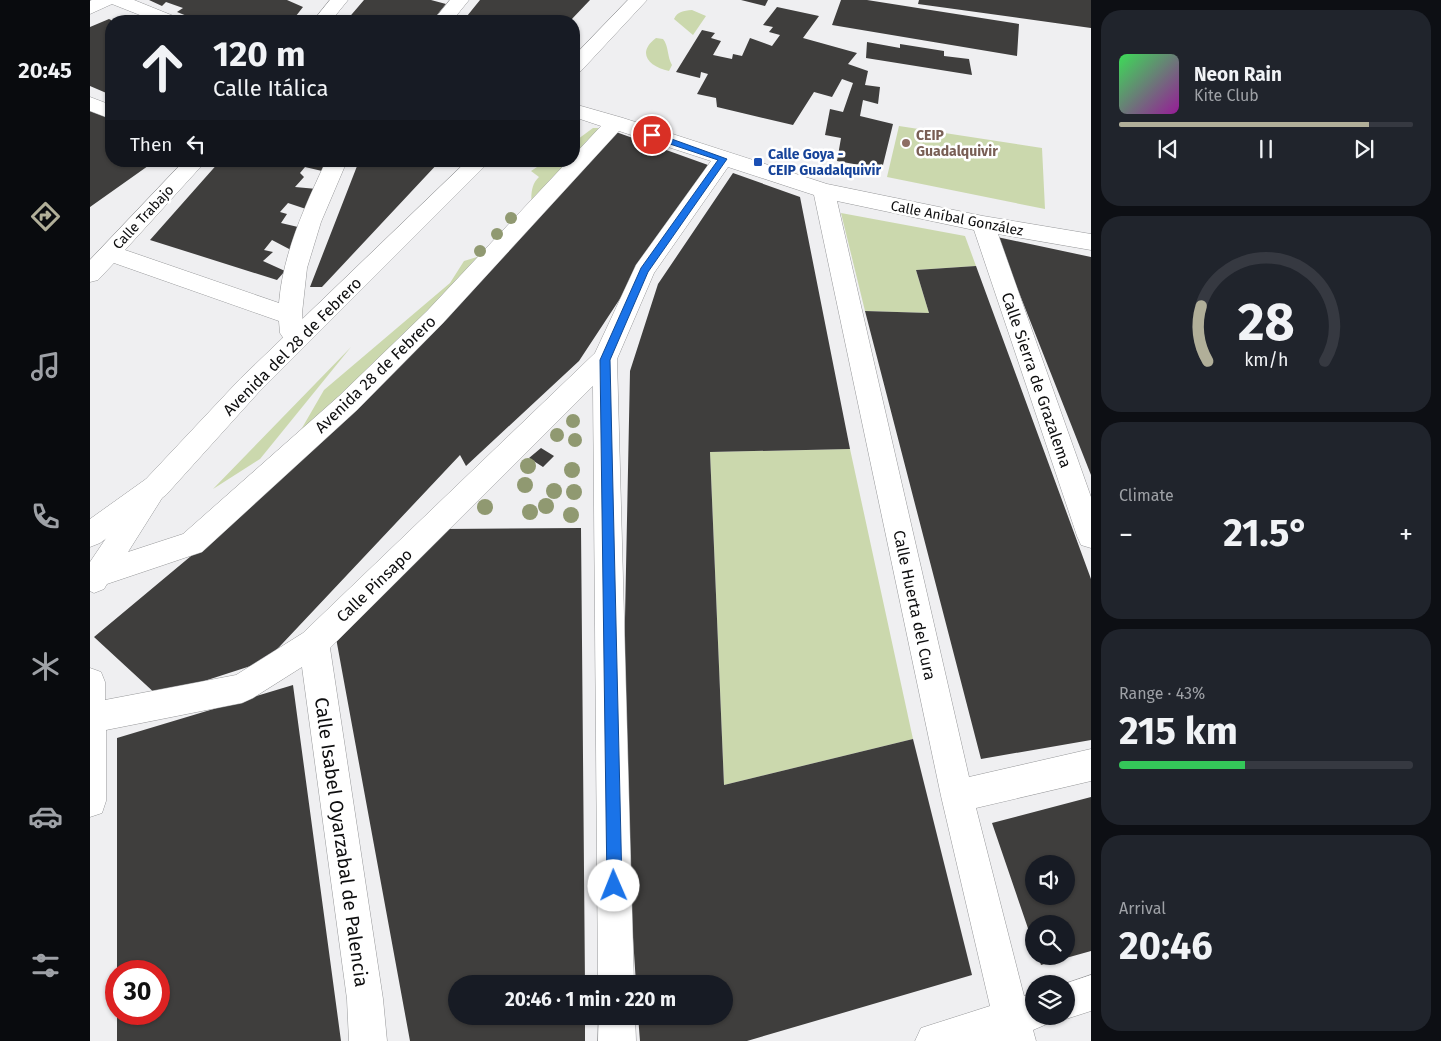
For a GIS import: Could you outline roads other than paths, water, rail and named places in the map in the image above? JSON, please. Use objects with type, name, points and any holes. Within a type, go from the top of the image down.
[{"type":"street","points":[[90,9],[105,0]]},
{"type":"street","points":[[118,0],[155,15]]},
{"type":"street","points":[[327,15],[339,0]]},
{"type":"street","points":[[447,15],[460,0]]},
{"type":"street","points":[[580,61],[638,0]]},
{"type":"street","points":[[90,103],[105,110]]},
{"type":"street","name":"Calle Aníbal González","points":[[580,112],[824,191],[983,224],[1091,242]]},
{"type":"street","name":"Avenida 28 de Febrero","points":[[580,162],[616,122]]},
{"type":"street","points":[[616,975],[605,360],[644,271],[723,159]]},
{"type":"street","name":"Calle Trabajo","points":[[98,259],[190,167]]},
{"type":"street","points":[[294,342],[289,315],[304,236],[335,167]]},
{"type":"street","name":"Avenida del 28 de Febrero","points":[[94,531],[156,487],[249,386],[474,167]]},
{"type":"street","name":"Avenida 28 de Febrero","points":[[94,581],[192,543],[348,403],[516,233],[575,167]]},
{"type":"street","name":"Calle Huerta del Cura","points":[[824,191],[957,796],[1021,1023]]},
{"type":"street","name":"Calle Sierra de Grazalema","points":[[983,224],[1091,536]]},
{"type":"street","points":[[98,259],[289,315]]},
{"type":"street","name":"Calle Pinsapo","points":[[90,718],[242,688],[314,643],[605,360]]},
{"type":"street","name":"Avenida 28 de Febrero","points":[[94,581],[156,487]]},
{"type":"street","name":"Calle Isabel Oyarzabal de Palencia","points":[[314,643],[365,999],[368,1041]]},
{"type":"street","points":[[90,682],[90,801]]},
{"type":"street","points":[[957,796],[1091,765]]},
{"type":"street","points":[[1075,998],[1091,994]]},
{"type":"street","points":[[934,1041],[1021,1023]]},
{"type":"street","points":[[617,1025],[617,1041]]},
{"type":"place","name":"CEIP Guadalquivir","points":[[906,143]]},
{"type":"place","name":"Calle Goya - CEIP Guadalquivir","points":[[758,162]]}]
